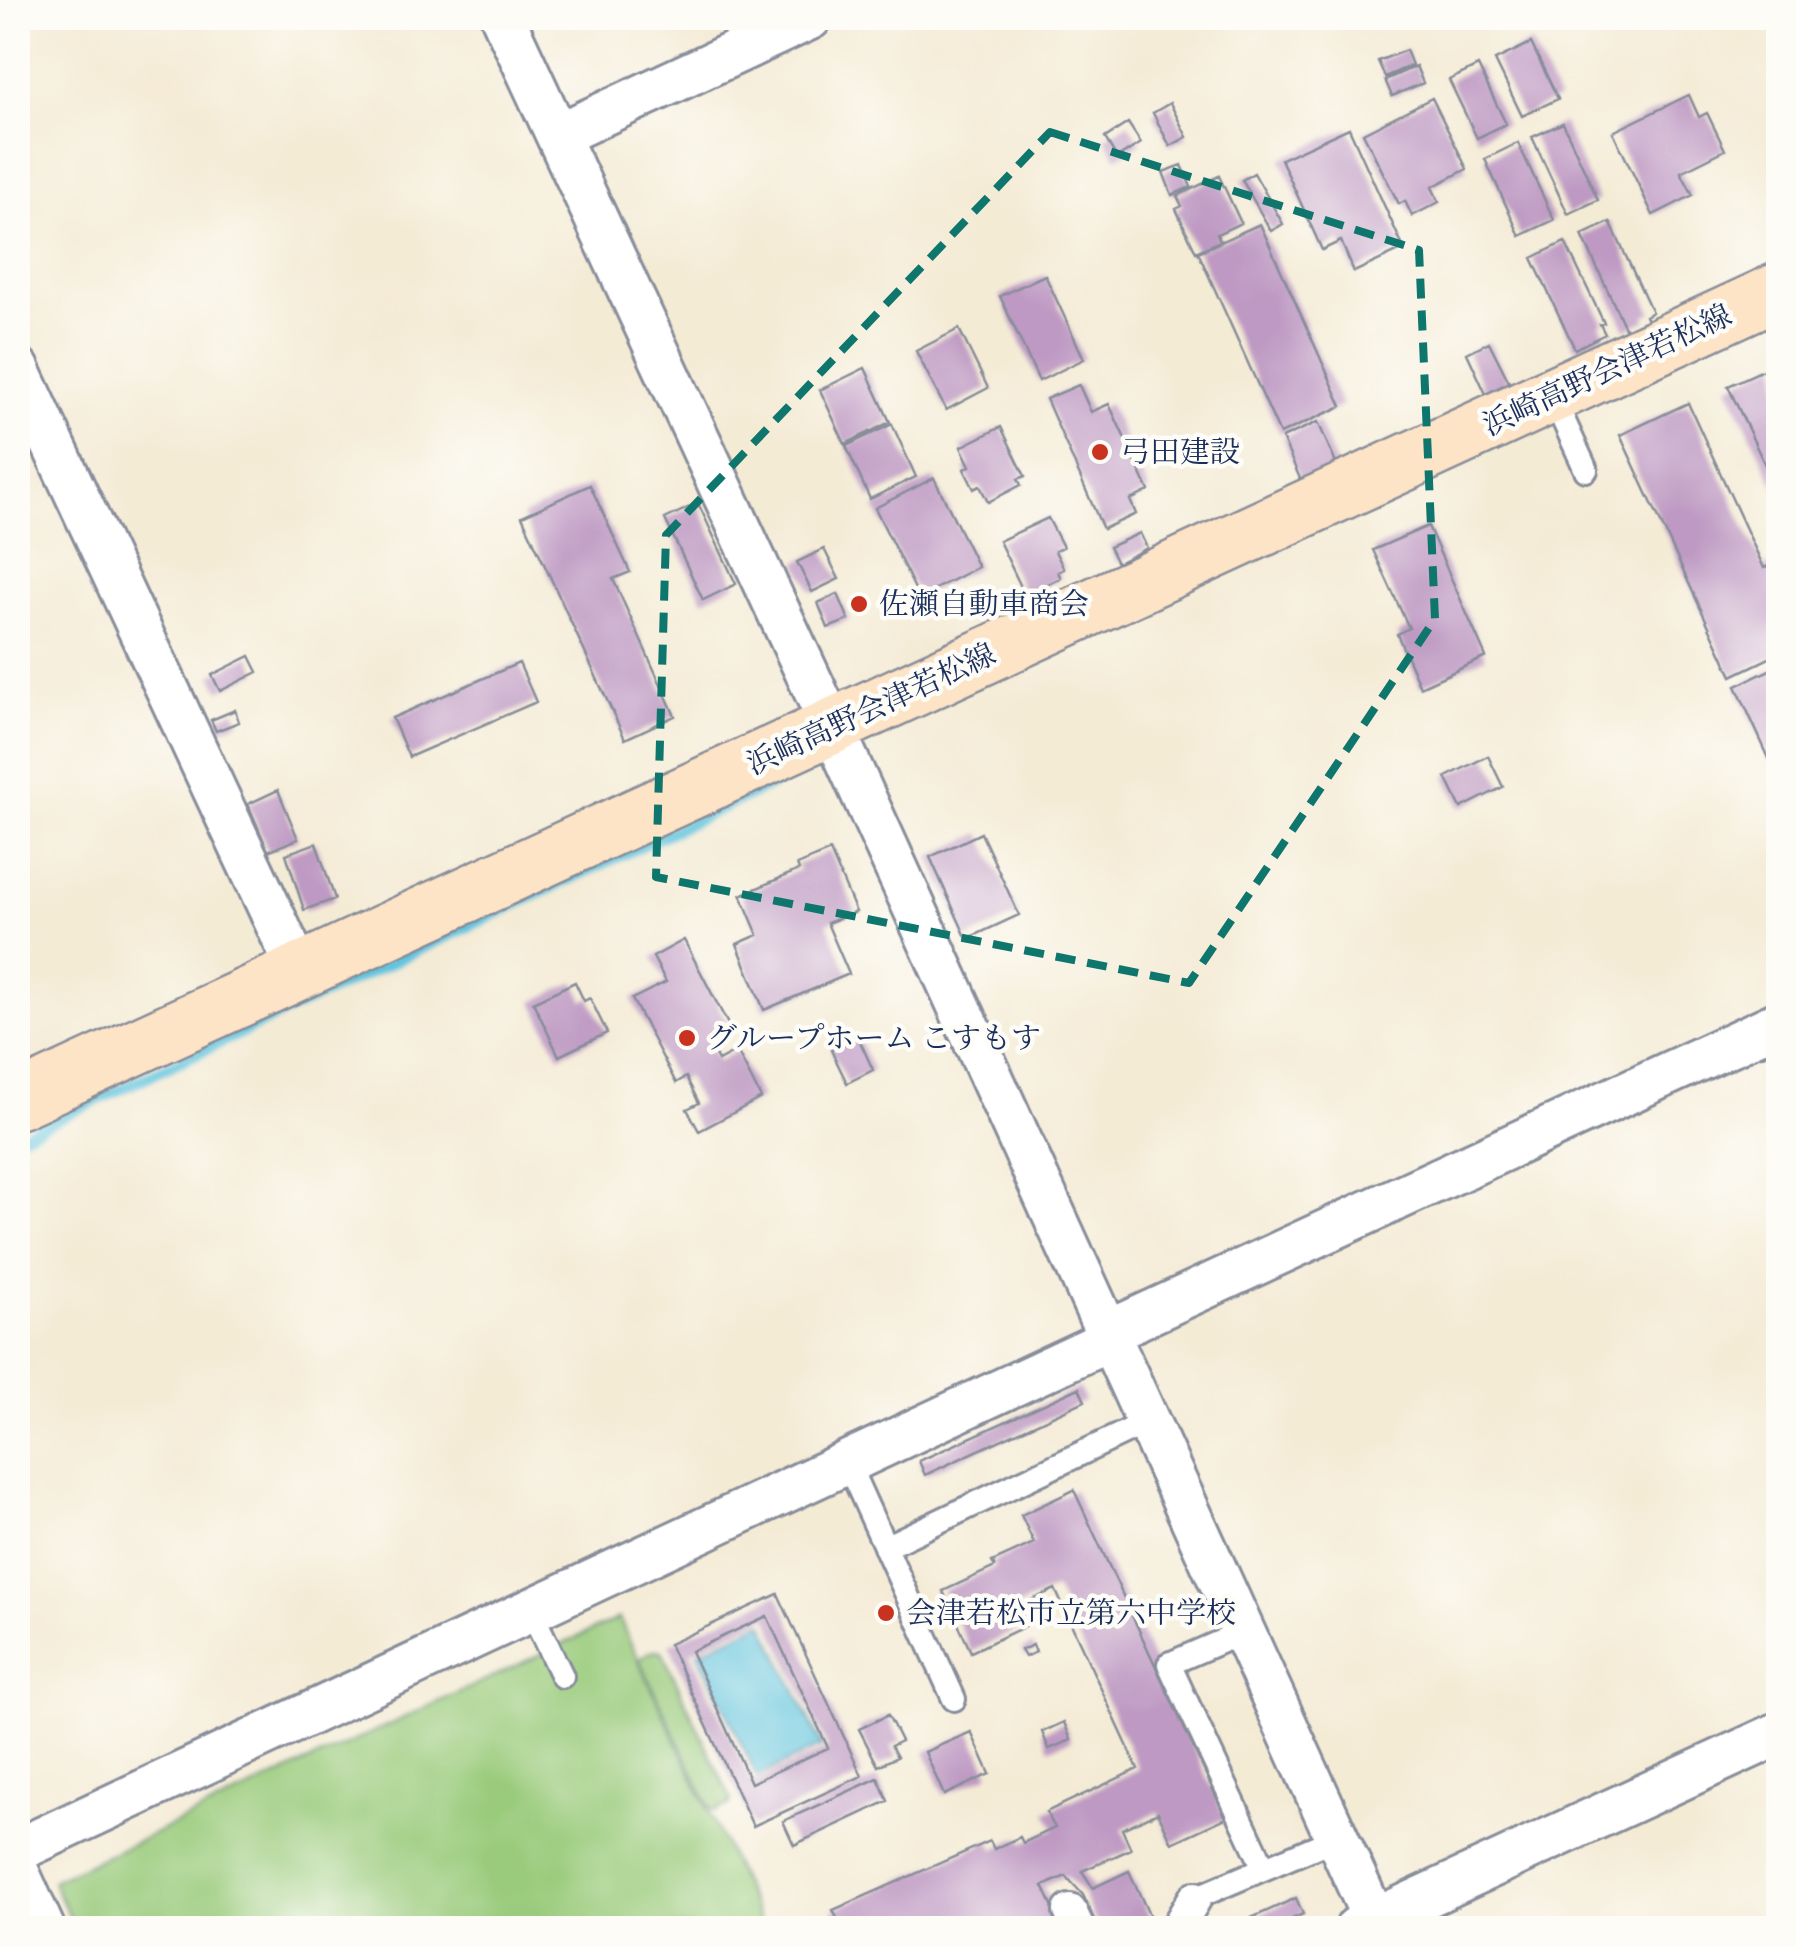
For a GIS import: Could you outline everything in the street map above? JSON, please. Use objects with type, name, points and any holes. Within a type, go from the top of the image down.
[{"type":"main road","name":"浜崎高野会津若松線","points":[[18,1100],[299,972],[841,747],[1552,395],[1778,291]]},
{"type":"street","points":[[503,18],[841,747],[1336,1838],[1370,1926],[1778,1734]]},
{"type":"street","points":[[558,135],[810,18]]},
{"type":"street","points":[[18,369],[299,972]]},
{"type":"street","points":[[18,1850],[1778,1022]]},
{"type":"street","points":[[18,1873],[44,1928]]},
{"type":"street","points":[[1177,1928],[1194,1898]]},
{"type":"lane","points":[[1552,395],[1586,470]]},
{"type":"lane","points":[[885,1547],[1147,1422]]},
{"type":"lane","points":[[846,1462],[954,1698]]},
{"type":"lane","points":[[530,1609],[562,1676]]},
{"type":"lane","points":[[1243,1632],[1169,1664],[1264,1868]]},
{"type":"lane","points":[[1194,1898],[1336,1838]]},
{"type":"highlighted area","points":[[1050,132],[1419,250],[1435,619],[1189,983],[656,877],[666,535]]},
{"type":"green space","points":[[619,1618],[763,1928],[75,1928],[52,1881]]},
{"type":"green space","points":[[654,1650],[662,1651],[731,1799],[730,1804],[715,1811],[710,1808],[640,1661]]},
{"type":"water","points":[[763,1622],[822,1746],[757,1777],[698,1652]]},
{"type":"building","points":[[1531,43],[1558,99],[1522,116],[1495,60]]},
{"type":"building","points":[[1406,50],[1412,65],[1385,77],[1378,61]]},
{"type":"building","points":[[1416,66],[1423,83],[1392,96],[1385,80]]},
{"type":"building","points":[[1478,66],[1506,124],[1477,138],[1449,80]]},
{"type":"building","points":[[1689,95],[1699,117],[1707,113],[1725,150],[1681,172],[1693,195],[1653,215],[1613,132]]},
{"type":"building","points":[[1432,98],[1467,169],[1432,187],[1439,202],[1412,216],[1405,201],[1399,204],[1363,133]]},
{"type":"building","points":[[1170,103],[1187,137],[1170,146],[1153,113]]},
{"type":"building","points":[[1128,123],[1141,143],[1117,158],[1105,138]]},
{"type":"building","points":[[1563,123],[1598,200],[1568,214],[1532,137]]},
{"type":"building","points":[[1349,128],[1404,249],[1354,272],[1341,241],[1322,250],[1281,159]]},
{"type":"building","points":[[1518,143],[1554,220],[1520,236],[1485,159]]},
{"type":"building","points":[[1182,165],[1191,187],[1172,195],[1163,172]]},
{"type":"building","points":[[1254,173],[1283,224],[1271,231],[1242,180]]},
{"type":"building","points":[[1219,176],[1241,223],[1217,234],[1220,241],[1196,252],[1176,209],[1182,206],[1177,196]]},
{"type":"building","points":[[1610,222],[1652,312],[1645,316],[1647,320],[1626,330],[1582,235]]},
{"type":"building","points":[[1260,224],[1342,406],[1280,434],[1198,252]]},
{"type":"building","points":[[1565,242],[1604,323],[1600,324],[1605,334],[1575,349],[1532,258]]},
{"type":"building","points":[[1045,275],[1084,359],[1039,381],[1000,296]]},
{"type":"building","points":[[959,329],[988,388],[946,410],[916,351]]},
{"type":"building","points":[[1489,342],[1509,382],[1486,394],[1467,353]]},
{"type":"building","points":[[1778,363],[1778,493],[1728,386]]},
{"type":"building","points":[[865,368],[890,422],[845,444],[820,390]]},
{"type":"building","name":"弓田建設","points":[[1079,385],[1091,412],[1109,404],[1149,491],[1130,500],[1136,514],[1103,529],[1046,399]]},
{"type":"building","points":[[1688,403],[1764,568],[1778,561],[1778,654],[1732,676],[1620,435]]},
{"type":"building","points":[[1318,422],[1338,468],[1302,483],[1282,438]]},
{"type":"building","points":[[892,424],[916,477],[870,499],[846,446]]},
{"type":"building","points":[[1001,427],[1025,476],[1018,479],[1021,485],[988,502],[980,486],[974,489],[964,469],[970,466],[961,447]]},
{"type":"building","points":[[934,478],[978,567],[919,597],[875,508]]},
{"type":"building","points":[[590,485],[630,572],[613,579],[675,716],[625,739],[522,516]]},
{"type":"building","points":[[698,503],[736,584],[703,600],[665,519]]},
{"type":"building","points":[[1048,518],[1063,547],[1055,551],[1064,569],[1058,572],[1061,578],[1025,595],[999,541]]},
{"type":"building","points":[[1428,526],[1486,657],[1420,687],[1397,634],[1409,628],[1373,550]]},
{"type":"building","points":[[1140,533],[1147,548],[1117,563],[1109,547]]},
{"type":"building","points":[[824,549],[839,579],[812,592],[797,562]]},
{"type":"building","points":[[838,594],[849,620],[828,628],[818,603]]},
{"type":"building","points":[[250,656],[258,672],[220,691],[212,675]]},
{"type":"building","points":[[519,663],[536,702],[409,757],[392,718]]},
{"type":"building","points":[[1778,666],[1778,778],[1736,686]]},
{"type":"building","points":[[235,710],[239,722],[216,731],[211,720]]},
{"type":"building","points":[[1488,756],[1503,787],[1461,808],[1446,777]]},
{"type":"building","points":[[278,790],[298,839],[268,851],[248,804]]},
{"type":"building","points":[[981,833],[1019,915],[967,939],[930,857]]},
{"type":"building","points":[[316,843],[335,899],[304,910],[286,854]]},
{"type":"building","points":[[830,851],[856,912],[827,923],[849,974],[764,1010],[737,944],[758,935],[741,895],[799,870],[797,865]]},
{"type":"building","name":"グループホーム こすもす","points":[[684,940],[732,1032],[709,1044],[718,1061],[737,1051],[761,1098],[699,1131],[687,1109],[699,1103],[686,1077],[676,1083],[632,999],[666,982],[653,957]]},
{"type":"building","points":[[575,982],[584,1001],[590,998],[607,1033],[559,1056],[533,1002]]},
{"type":"building","points":[[858,1037],[873,1070],[847,1083],[831,1050]]},
{"type":"building","points":[[1079,1388],[1085,1401],[925,1475],[919,1461]]},
{"type":"building","points":[[1074,1490],[1226,1818],[1172,1843],[1158,1812],[1122,1829],[1131,1849],[1082,1871],[1093,1888],[1129,1871],[1155,1928],[1098,1928],[1083,1895],[1066,1876],[1043,1886],[1063,1928],[826,1928],[839,1922],[833,1910],[990,1841],[994,1849],[1020,1837],[1023,1843],[1055,1828],[1046,1812],[1138,1769],[1055,1589],[1017,1607],[1026,1626],[971,1652],[943,1591],[995,1567],[992,1562],[1034,1543],[1021,1515]]},
{"type":"building","points":[[778,1594],[862,1776],[753,1826],[669,1644]],"holes":[[[767,1616],[828,1748],[751,1783],[691,1651]]]},
{"type":"building","points":[[1033,1645],[1036,1652],[1025,1657],[1021,1650]]},
{"type":"building","points":[[888,1715],[901,1741],[891,1746],[897,1757],[878,1766],[859,1729]]},
{"type":"building","points":[[1064,1722],[1071,1740],[1049,1749],[1042,1732]]},
{"type":"building","points":[[971,1732],[990,1774],[944,1795],[925,1752]]},
{"type":"building","points":[[878,1778],[888,1801],[794,1845],[783,1821]]},
{"type":"building","points":[[1296,1898],[1303,1914],[1272,1928],[1229,1928]]},
{"type":"waterway","points":[[18,1137],[833,756]]},
{"type":"place","name":"弓田建設","points":[[1100,452]]},
{"type":"place","name":"佐瀬自動車商会","points":[[859,604]]},
{"type":"place","name":"グループホーム こすもす","points":[[687,1038]]},
{"type":"place","name":"会津若松市立第六中学校","points":[[886,1613]]}]
